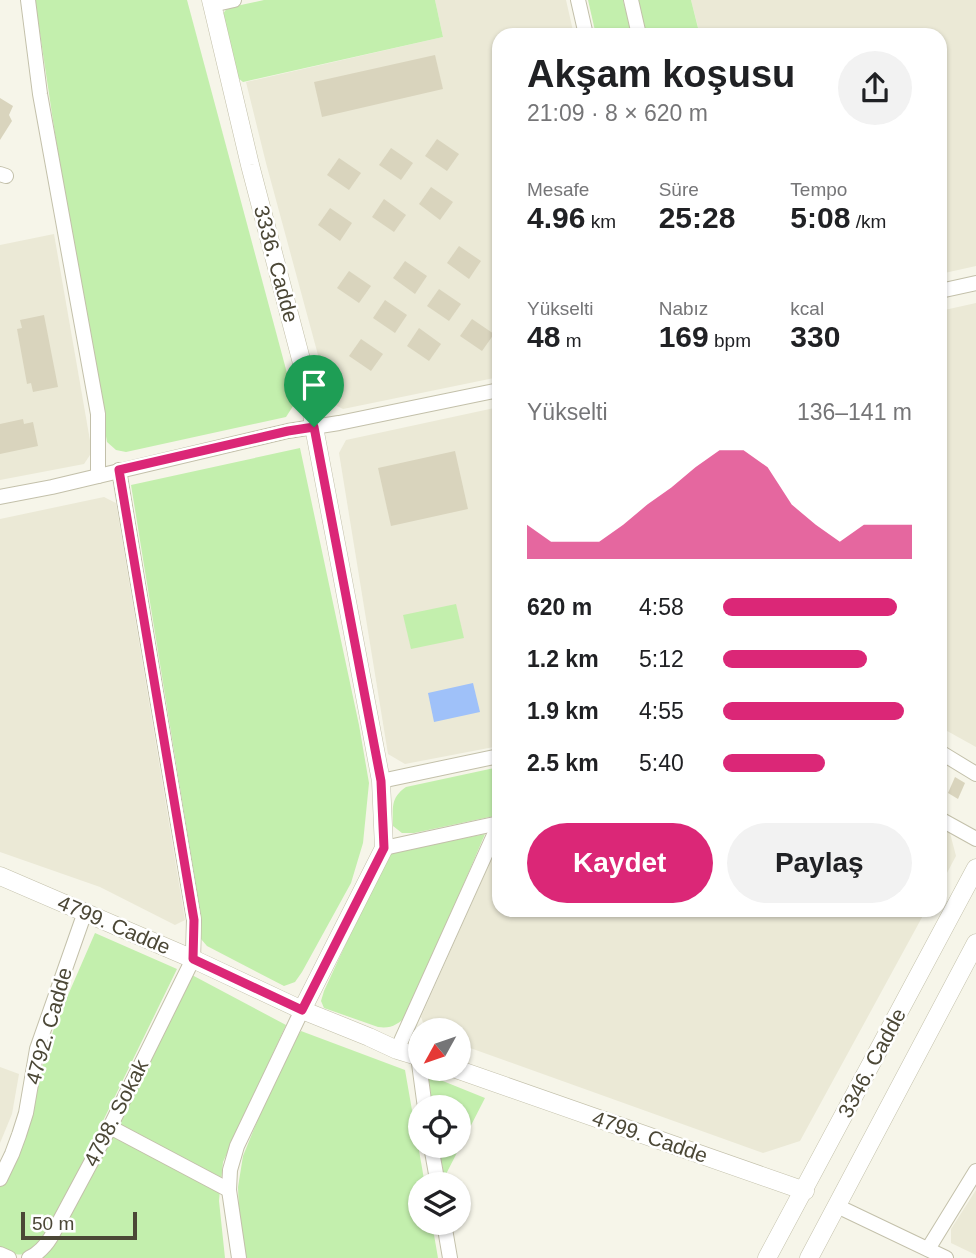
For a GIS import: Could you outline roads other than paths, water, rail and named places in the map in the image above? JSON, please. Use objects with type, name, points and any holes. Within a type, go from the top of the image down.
[{"type":"street","points":[[28,0],[40,94],[98,414],[98,476]]},
{"type":"street","points":[[211,3],[234,0]]},
{"type":"street","points":[[578,0],[584,28]]},
{"type":"street","points":[[631,0],[637,28]]},
{"type":"street","name":"3336. Cadde","points":[[211,3],[308,386],[381,781],[384,848],[302,1010]]},
{"type":"street","points":[[947,289],[976,283]]},
{"type":"street","points":[[0,497],[288,431],[492,391]]},
{"type":"street","points":[[119,470],[194,920],[193,959]]},
{"type":"street","points":[[947,756],[976,774]]},
{"type":"street","points":[[381,781],[492,757]]},
{"type":"street","points":[[947,823],[976,839]]},
{"type":"street","points":[[384,848],[492,825]]},
{"type":"street","points":[[397,1050],[492,839]]},
{"type":"street","name":"3346. Cadde","points":[[767,1258],[976,867]]},
{"type":"street","name":"4799. Cadde","points":[[0,876],[193,959],[302,1010],[408,1053]]},
{"type":"street","name":"4792. Cadde","points":[[0,1178],[19,1135],[26,1113],[37,1049],[85,912]]},
{"type":"street","name":"3346. Cadde","points":[[809,1258],[976,943]]},
{"type":"street","name":"4798. Sokak","points":[[29,1258],[37,1255],[51,1237],[110,1127],[193,959]]},
{"type":"street","points":[[239,1258],[229,1190],[230,1170],[237,1146],[302,1010]]},
{"type":"street","name":"4799. Cadde","points":[[471,1074],[805,1191]]},
{"type":"street","points":[[110,1127],[229,1190]]},
{"type":"street","points":[[928,1249],[976,1171]]},
{"type":"street","points":[[837,1206],[946,1258]]},
{"type":"street","points":[[446,1235],[450,1258]]},
{"type":"street","points":[[0,1254],[9,1258]]},
{"type":"water","points":[[473,683],[480,712],[434,722],[428,693]]}]
